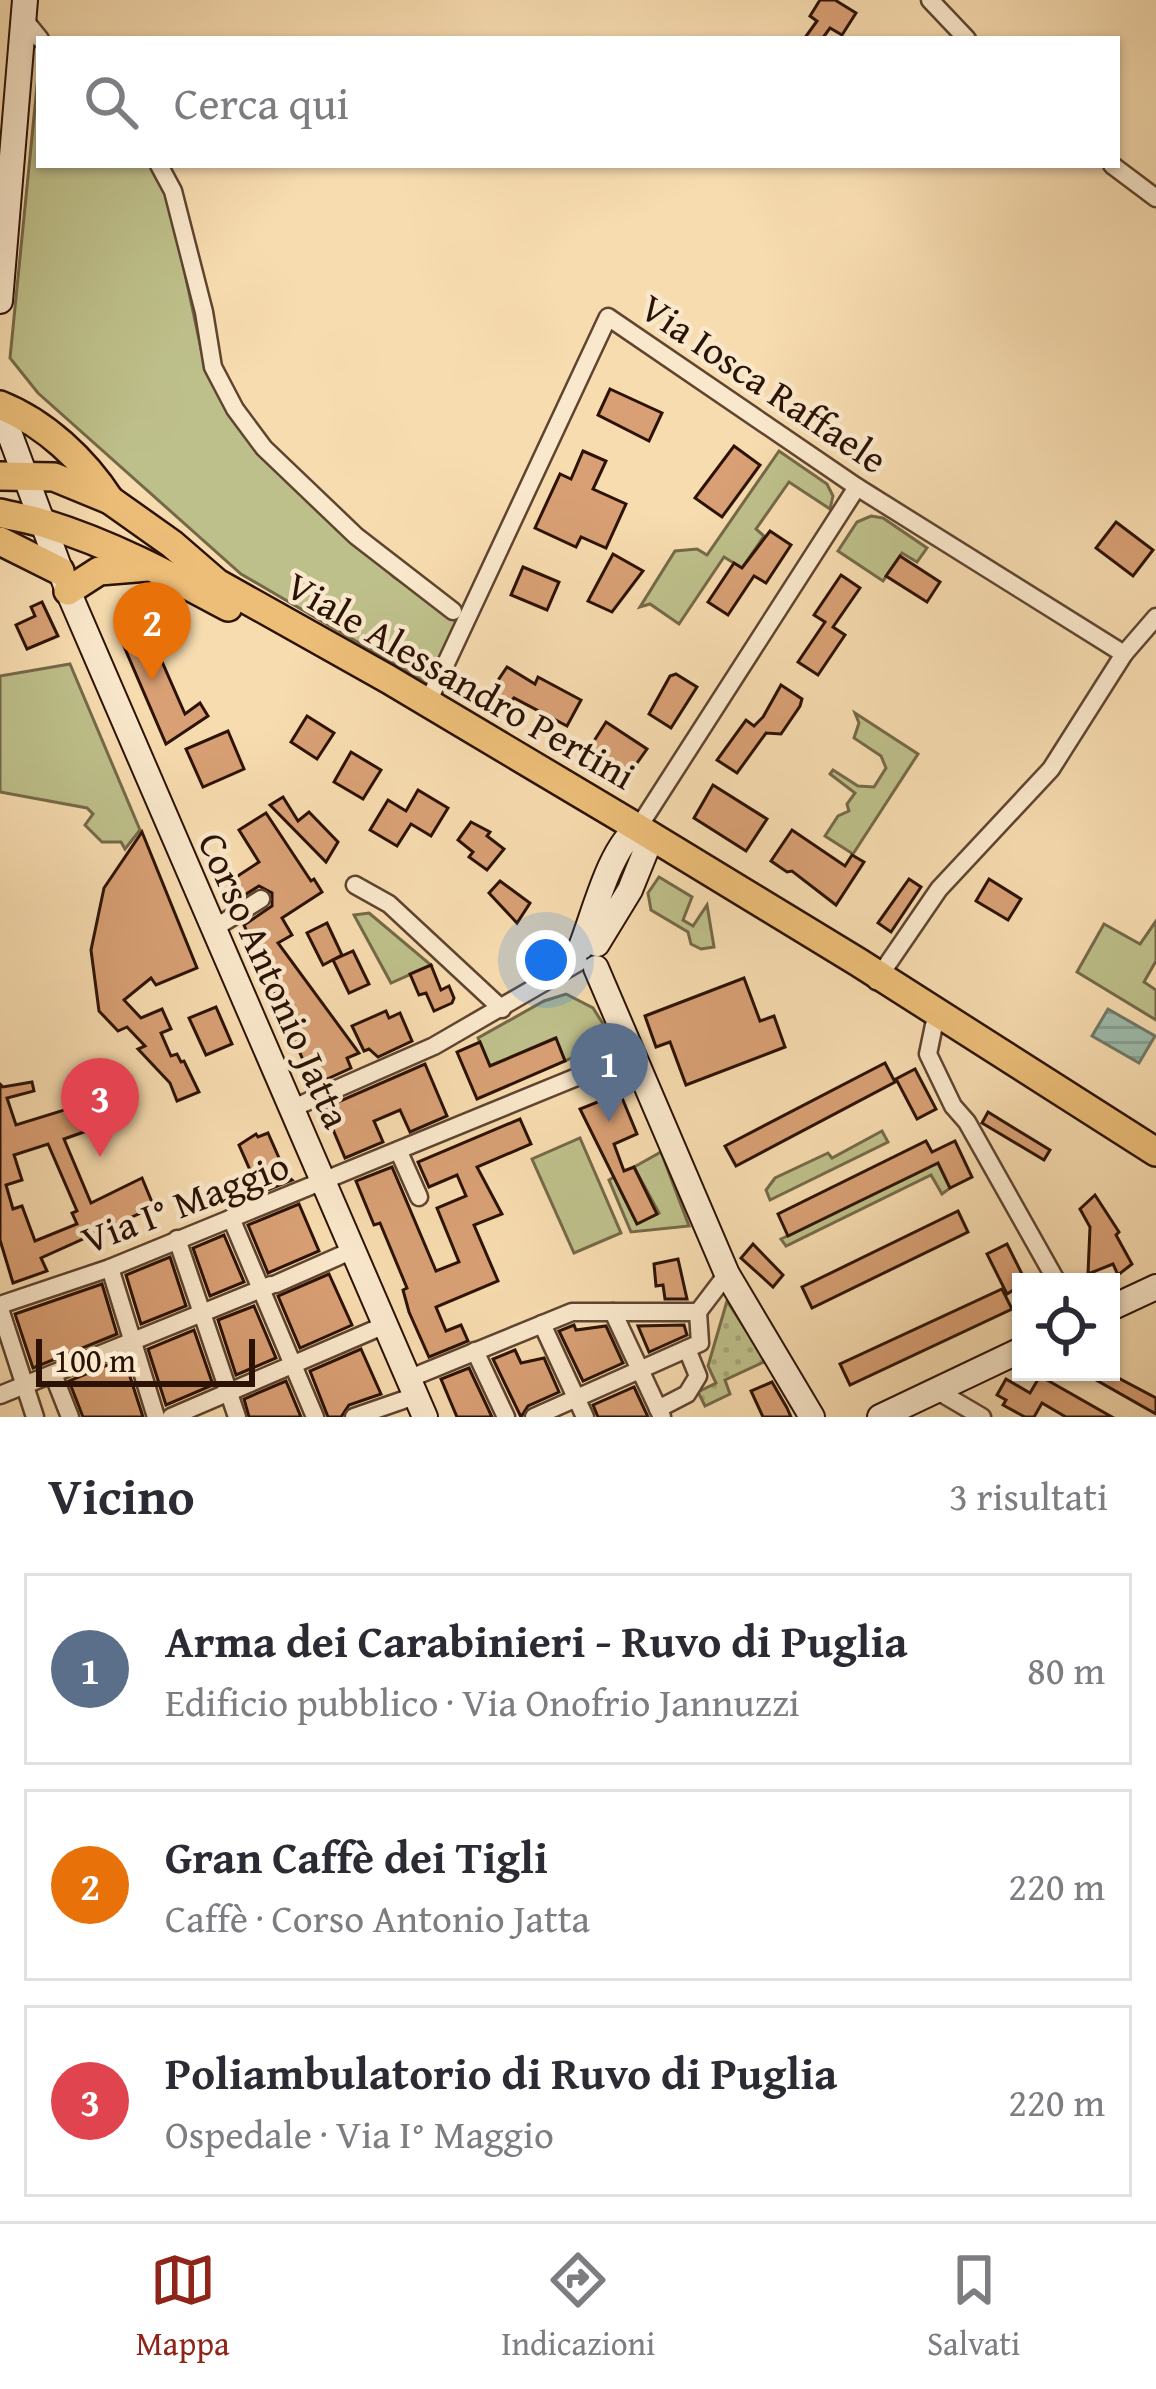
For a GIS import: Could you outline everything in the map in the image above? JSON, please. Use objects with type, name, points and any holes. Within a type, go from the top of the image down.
[{"type":"main road","points":[[0,301],[24,9]]},
{"type":"main road","points":[[64,581],[42,522],[12,475],[0,406],[23,414],[48,433],[91,470],[110,500]]},
{"type":"main road","name":"Viale Alessandro Pertini","points":[[12,475],[54,477],[110,500],[218,584],[427,704],[637,838]]},
{"type":"main road","name":"Viale Alessandro Pertini","points":[[0,513],[42,522],[153,566],[869,971],[926,1015]]},
{"type":"main road","points":[[10,546],[64,581],[153,566]]},
{"type":"main road","name":"Corso Antonio Jatta","points":[[64,581],[416,1397]]},
{"type":"main road","points":[[637,838],[589,955],[727,1274],[812,1417]]},
{"type":"main road","points":[[926,1015],[1156,1153]]},
{"type":"main road","points":[[926,1015],[1156,1170]]},
{"type":"main road","points":[[1120,1304],[1156,1287]]},
{"type":"main road","points":[[880,1417],[1012,1354]]},
{"type":"street","points":[[930,0],[964,36]]},
{"type":"street","points":[[24,9],[38,36]]},
{"type":"street","points":[[160,168],[172,191],[201,300],[213,367],[235,409],[264,448],[356,536],[453,611]]},
{"type":"street","points":[[1116,168],[1156,198]]},
{"type":"street","name":"Via Iosca Raffaele","points":[[427,704],[608,317],[857,488],[1124,654]]},
{"type":"street","points":[[637,838],[857,488]]},
{"type":"street","points":[[869,971],[1051,769],[1124,654],[1156,617]]},
{"type":"street","points":[[355,885],[389,904],[502,1009]]},
{"type":"street","points":[[213,929],[261,899]]},
{"type":"street","points":[[293,1108],[434,1046],[589,955]]},
{"type":"street","points":[[926,1015],[928,1054],[953,1106],[977,1139],[1052,1273]]},
{"type":"street","name":"Via I° Maggio","points":[[0,1307],[325,1183],[633,1054]]},
{"type":"street","points":[[399,1152],[419,1197]]},
{"type":"street","points":[[231,1219],[269,1286],[315,1417]]},
{"type":"street","points":[[177,1239],[237,1417]]},
{"type":"street","points":[[0,1395],[353,1250]]},
{"type":"street","points":[[110,1268],[156,1417]]},
{"type":"street","points":[[534,1417],[700,1343],[698,1312],[727,1274]]},
{"type":"street","points":[[0,1307],[35,1417]]},
{"type":"street","points":[[354,1417],[416,1397],[476,1351],[572,1312],[698,1312]]},
{"type":"street","points":[[613,1312],[660,1413],[687,1394],[698,1376],[687,1348]]},
{"type":"street","points":[[542,1324],[585,1417]]},
{"type":"street","points":[[171,1417],[385,1325]]},
{"type":"street","points":[[476,1351],[506,1417]]},
{"type":"street","points":[[53,1374],[70,1417]]},
{"type":"street","points":[[937,1390],[982,1417]]},
{"type":"green space","points":[[36,96],[36,168],[153,168],[169,199],[203,358],[252,446],[394,577],[458,621],[429,684],[241,574],[38,393],[10,358]]},
{"type":"green space","points":[[779,451],[827,484],[833,496],[830,509],[789,482],[756,529],[764,536],[742,568],[724,557],[679,624],[650,604],[640,607],[675,551],[697,549],[707,555]]},
{"type":"green space","points":[[871,516],[883,518],[927,548],[917,562],[902,553],[883,581],[838,551],[857,522]]},
{"type":"green space","points":[[70,664],[140,830],[125,849],[121,842],[102,842],[85,825],[93,814],[87,808],[0,792],[0,676]]},
{"type":"green space","points":[[855,713],[918,754],[853,854],[825,836],[838,816],[849,811],[847,804],[855,793],[830,774],[833,770],[858,786],[874,787],[886,768],[881,756],[854,738],[859,723]]},
{"type":"green space","points":[[659,877],[692,897],[683,920],[693,926],[707,905],[714,947],[701,949],[691,944],[688,932],[651,910],[648,893]]},
{"type":"green space","points":[[369,913],[431,965],[391,983],[354,915]]},
{"type":"green space","points":[[1156,921],[1156,961],[1144,982],[1156,990],[1156,1020],[1077,972],[1104,924],[1140,944]]},
{"type":"green space","points":[[566,994],[593,1008],[612,1038],[565,1061],[555,1038],[490,1066],[478,1038]]},
{"type":"green space","points":[[882,1131],[888,1142],[770,1200],[766,1190],[775,1178],[828,1153],[832,1158]]},
{"type":"green space","points":[[580,1138],[621,1233],[574,1253],[532,1159]]},
{"type":"green space","points":[[661,1152],[689,1226],[631,1232],[609,1180],[617,1175],[637,1223],[659,1213],[634,1167]]},
{"type":"green space","points":[[938,1163],[950,1188],[942,1194],[931,1175],[786,1246],[781,1239]]},
{"type":"green space","points":[[727,1301],[766,1361],[725,1380],[730,1394],[705,1406],[698,1392],[716,1383],[708,1366]]},
{"type":"shaded area","points":[[1108,1009],[1155,1036],[1139,1063],[1092,1036]]},
{"type":"building","points":[[820,0],[835,0],[856,13],[842,35],[830,28],[824,36],[806,36],[817,21],[810,16]]},
{"type":"building","points":[[610,389],[662,413],[649,441],[598,415]]},
{"type":"building","points":[[734,446],[760,465],[722,517],[695,498]]},
{"type":"building","points":[[583,451],[606,461],[593,489],[626,504],[606,548],[581,537],[576,547],[535,528],[560,474],[571,479]]},
{"type":"building","points":[[1116,522],[1153,550],[1133,576],[1096,548]]},
{"type":"building","points":[[770,531],[791,545],[766,583],[754,576],[728,615],[708,602],[734,563],[742,568]]},
{"type":"building","points":[[613,554],[643,571],[612,612],[588,601]]},
{"type":"building","points":[[900,556],[940,582],[927,602],[886,576]]},
{"type":"building","points":[[523,567],[559,582],[547,610],[511,595]]},
{"type":"building","points":[[841,575],[860,588],[833,627],[845,635],[818,675],[798,662],[825,622],[814,615]]},
{"type":"building","points":[[42,602],[58,636],[27,649],[16,625],[35,616],[31,607]]},
{"type":"building","points":[[142,636],[152,639],[185,714],[200,703],[208,716],[166,744],[123,644]]},
{"type":"building","points":[[507,667],[535,684],[538,677],[581,700],[567,726],[514,698],[507,706],[488,695]]},
{"type":"building","points":[[676,674],[697,687],[671,728],[649,714],[670,676]]},
{"type":"building","points":[[781,685],[802,699],[781,734],[766,733],[737,773],[717,760],[746,720],[754,726],[763,717]]},
{"type":"building","points":[[307,716],[334,733],[317,759],[291,742]]},
{"type":"building","points":[[606,722],[647,749],[627,777],[587,752]]},
{"type":"building","points":[[228,731],[244,769],[203,787],[186,749]]},
{"type":"building","points":[[351,752],[381,770],[363,799],[334,782]]},
{"type":"building","points":[[713,785],[767,819],[746,851],[694,818]]},
{"type":"building","points":[[418,790],[448,808],[431,836],[411,824],[397,846],[370,830],[388,800],[406,811]]},
{"type":"building","points":[[283,797],[298,821],[309,812],[338,842],[326,862],[270,805]]},
{"type":"building","points":[[266,813],[322,892],[282,918],[292,935],[278,943],[359,1053],[347,1058],[351,1068],[314,1085],[244,925],[272,906],[272,893],[259,886],[235,901],[227,883],[259,862],[239,830]]},
{"type":"building","points":[[471,822],[490,832],[487,836],[504,849],[487,870],[469,857],[473,852],[458,840]]},
{"type":"building","points":[[792,830],[845,866],[852,855],[864,862],[836,905],[771,861]]},
{"type":"building","points":[[142,832],[197,968],[156,985],[151,978],[124,1000],[141,1018],[162,1009],[171,1029],[161,1033],[171,1056],[177,1054],[184,1061],[199,1092],[177,1101],[170,1083],[138,1049],[145,1046],[127,1027],[118,1031],[99,1011],[91,950],[104,888]]},
{"type":"building","points":[[909,879],[921,887],[891,932],[878,923]]},
{"type":"building","points":[[989,879],[1021,899],[1008,920],[976,901]]},
{"type":"building","points":[[500,881],[530,903],[517,923],[489,893]]},
{"type":"building","points":[[327,923],[342,955],[323,965],[307,933]]},
{"type":"building","points":[[353,951],[369,984],[349,993],[333,960]]},
{"type":"building","points":[[431,965],[441,990],[449,986],[454,998],[434,1011],[426,993],[419,995],[410,974]]},
{"type":"building","points":[[744,978],[760,1021],[774,1016],[785,1047],[686,1085],[670,1042],[656,1047],[645,1016]]},
{"type":"building","points":[[216,1007],[232,1044],[206,1055],[189,1018]]},
{"type":"building","points":[[386,1011],[389,1018],[400,1013],[412,1041],[378,1057],[369,1049],[364,1051],[352,1026]]},
{"type":"building","points":[[556,1038],[565,1061],[477,1099],[457,1052],[480,1042],[490,1066]]},
{"type":"building","points":[[885,1063],[895,1082],[736,1166],[725,1146]]},
{"type":"building","points":[[425,1064],[447,1116],[410,1132],[400,1110],[374,1121],[383,1142],[345,1158],[324,1108]]},
{"type":"building","points":[[915,1069],[936,1109],[917,1119],[896,1079]]},
{"type":"building","points":[[32,1082],[34,1091],[7,1098],[16,1125],[90,1102],[98,1127],[64,1139],[91,1203],[142,1178],[154,1207],[41,1258],[47,1271],[13,1283],[0,1240],[0,1084]],"holes":[[[48,1144],[77,1211],[72,1213],[77,1224],[35,1241],[22,1206],[13,1209],[6,1185],[22,1180],[14,1155]]]},
{"type":"building","points":[[620,1093],[637,1134],[614,1144],[624,1171],[634,1167],[657,1214],[637,1224],[580,1109]]},
{"type":"building","points":[[988,1112],[1050,1150],[1044,1160],[982,1123]]},
{"type":"building","points":[[520,1119],[531,1144],[477,1167],[502,1214],[474,1225],[498,1281],[436,1307],[446,1331],[461,1325],[468,1341],[429,1357],[409,1312],[403,1290],[407,1288],[356,1181],[392,1167],[436,1271],[459,1262],[437,1208],[466,1196],[457,1175],[429,1187],[418,1162]]},
{"type":"building","points":[[268,1133],[292,1180],[260,1193],[239,1145],[256,1134]]},
{"type":"building","points":[[926,1141],[932,1152],[955,1141],[972,1177],[950,1188],[938,1163],[788,1236],[778,1214]]},
{"type":"building","points":[[1095,1195],[1119,1232],[1116,1235],[1132,1264],[1120,1273],[1113,1264],[1088,1273],[1090,1227],[1080,1209]]},
{"type":"building","points":[[299,1204],[319,1251],[268,1273],[248,1225]]},
{"type":"building","points":[[958,1211],[968,1232],[812,1308],[802,1287]]},
{"type":"building","points":[[224,1235],[244,1282],[210,1296],[193,1248]]},
{"type":"building","points":[[753,1244],[783,1275],[773,1287],[741,1258]]},
{"type":"building","points":[[1007,1244],[1022,1273],[1012,1273],[1012,1291],[1007,1294],[987,1254]]},
{"type":"building","points":[[170,1257],[186,1306],[141,1324],[126,1275]]},
{"type":"building","points":[[678,1259],[687,1299],[665,1299],[663,1285],[656,1286],[654,1264]]},
{"type":"building","points":[[329,1274],[352,1325],[300,1348],[278,1296]]},
{"type":"building","points":[[102,1284],[117,1334],[33,1368],[15,1314]]},
{"type":"building","points":[[1002,1289],[1012,1309],[850,1385],[840,1364]]},
{"type":"building","points":[[254,1306],[276,1358],[236,1375],[218,1320]]},
{"type":"building","points":[[574,1325],[576,1330],[606,1326],[623,1363],[583,1381],[559,1331]]},
{"type":"building","points":[[684,1325],[687,1335],[649,1352],[638,1326]]},
{"type":"building","points":[[194,1330],[213,1385],[166,1405],[148,1349]]},
{"type":"building","points":[[361,1349],[381,1394],[349,1405],[341,1417],[328,1417],[310,1371]]},
{"type":"building","points":[[515,1350],[521,1363],[544,1358],[559,1392],[528,1406],[521,1417],[493,1359]]},
{"type":"building","points":[[124,1358],[143,1417],[83,1417],[69,1381]]},
{"type":"building","points":[[469,1368],[492,1417],[457,1417],[441,1379]]},
{"type":"building","points":[[1006,1379],[1030,1393],[1037,1381],[1049,1381],[1112,1417],[1066,1417],[1042,1403],[1034,1417],[1025,1417],[1003,1405],[1006,1400],[997,1395]]},
{"type":"building","points":[[1120,1379],[1156,1398],[1156,1414],[1098,1381]]},
{"type":"building","points":[[286,1381],[301,1417],[249,1417],[244,1399]]},
{"type":"building","points":[[772,1382],[791,1417],[763,1417],[751,1391]]},
{"type":"building","points":[[634,1387],[648,1417],[598,1417],[593,1405]]},
{"type":"place","name":"Gran Caffè dei Tigli","points":[[152,681]]},
{"type":"place","name":"Arma dei Carabinieri - Ruvo di Puglia","points":[[609,1122]]},
{"type":"place","name":"Poliambulatorio di Ruvo di Puglia","points":[[100,1157]]}]
